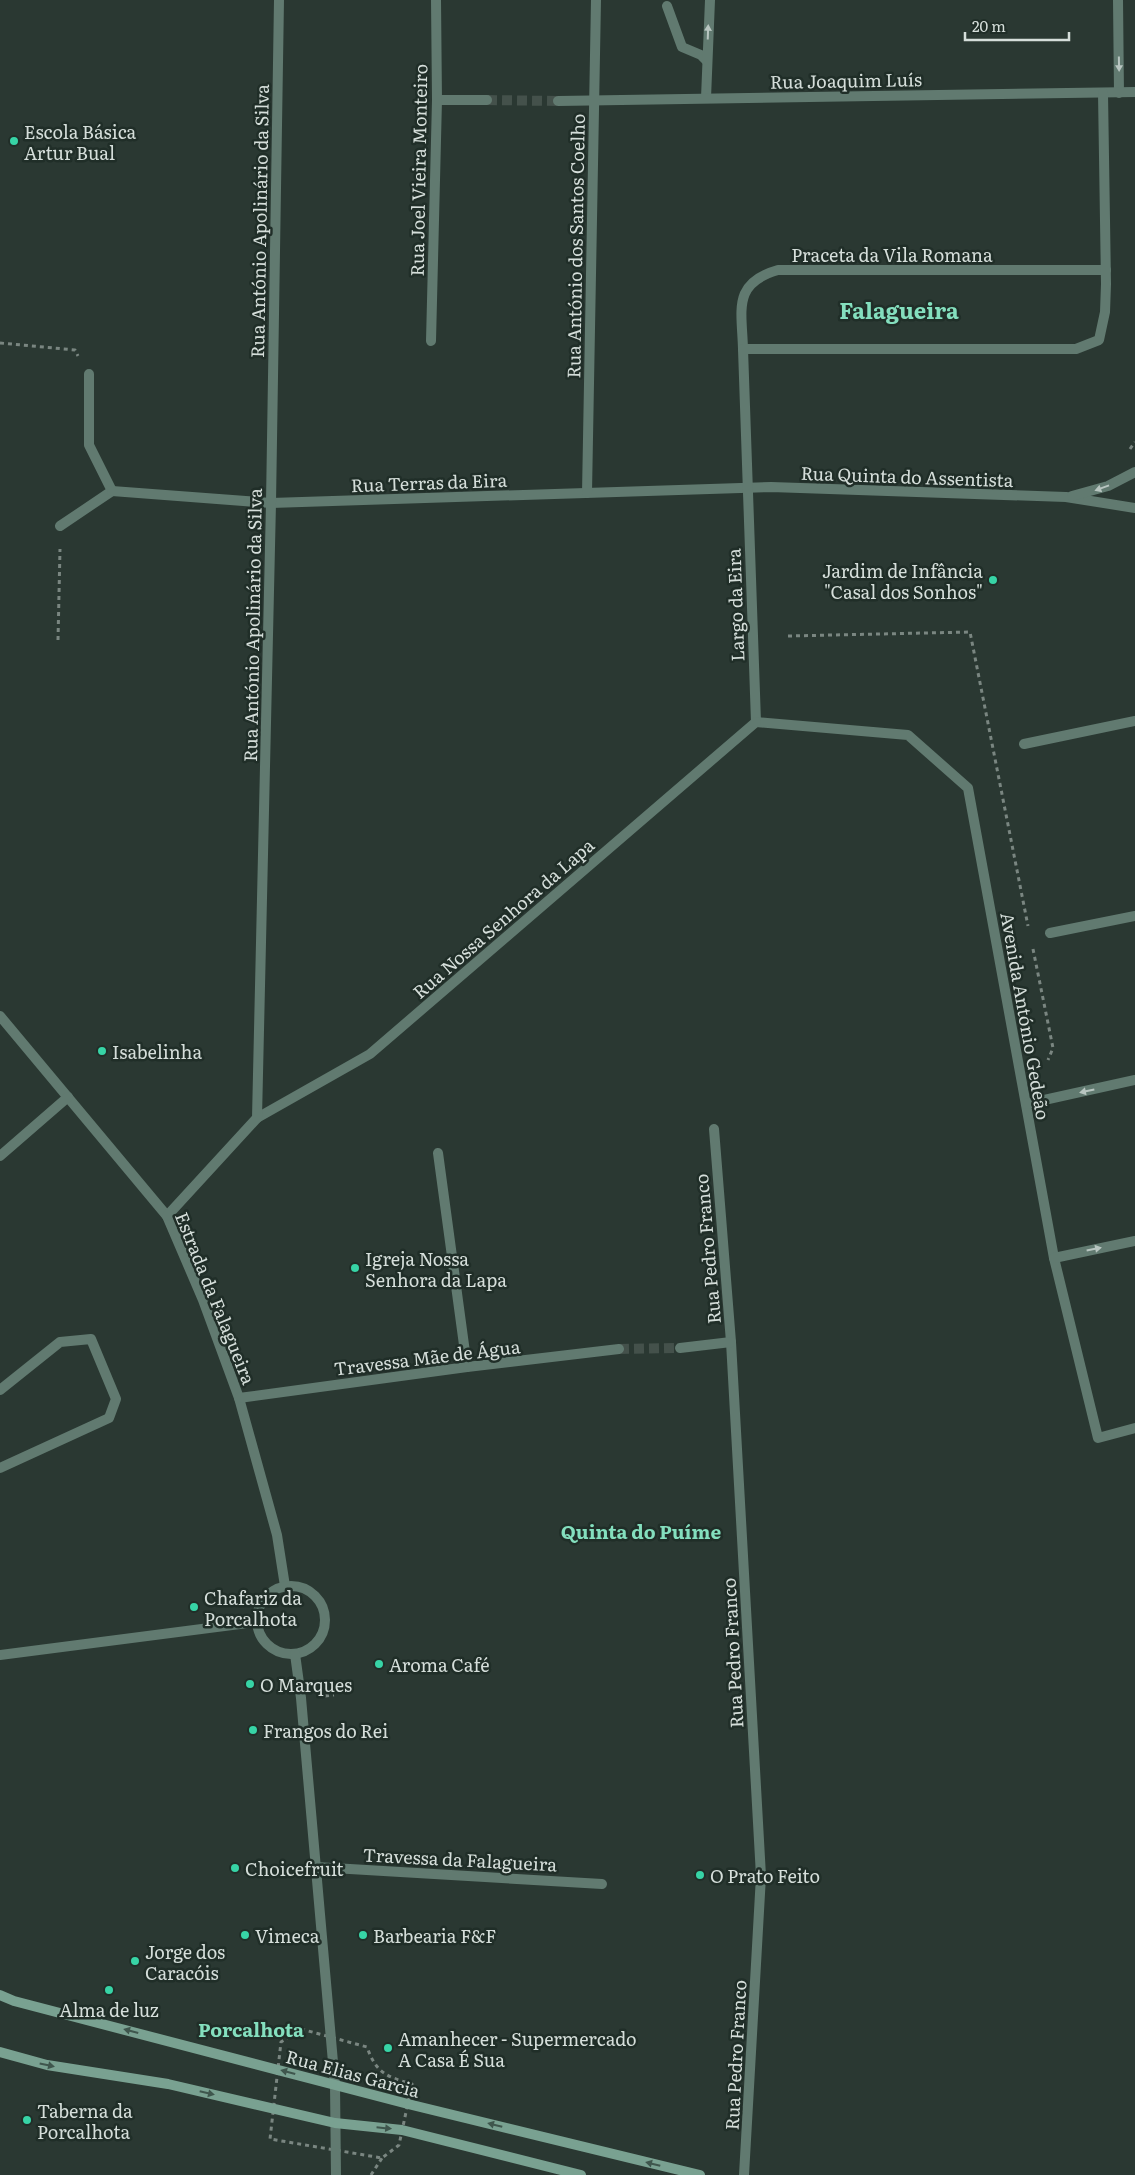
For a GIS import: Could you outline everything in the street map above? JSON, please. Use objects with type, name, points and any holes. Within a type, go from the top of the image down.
[{"type":"main road","name":"Rua Elias Garcia","points":[[0,1995],[14,2001],[335,2085],[700,2175]]},
{"type":"main road","points":[[0,2052],[47,2065],[168,2084],[336,2123],[402,2130],[581,2175]]},
{"type":"street","name":"Rua António Apolinário da Silva","points":[[257,1118],[272,503],[279,0]]},
{"type":"street","name":"Rua Joel Vieira Monteiro","points":[[431,341],[437,100],[436,0]]},
{"type":"street","name":"Rua António dos Santos Coelho","points":[[587,493],[596,0]]},
{"type":"street","points":[[706,98],[710,0]]},
{"type":"street","points":[[1118,0],[1119,93]]},
{"type":"street","points":[[667,6],[682,47],[701,55],[707,61]]},
{"type":"street","points":[[743,349],[1076,349],[1099,340],[1105,312],[1106,270],[1104,92]]},
{"type":"street","name":"Rua Joaquim Luís","points":[[558,101],[1135,92]]},
{"type":"street","points":[[437,100],[487,100]]},
{"type":"street","name":"Praceta da Vila Romana","points":[[747,488],[742,302],[747,286],[761,275],[778,270],[1106,270]]},
{"type":"street","points":[[60,526],[112,491],[89,445],[89,374]]},
{"type":"street","name":"Rua Quinta do Assentista","points":[[1066,497],[1108,486],[1135,472]]},
{"type":"street","name":"Rua Terras da Eira","points":[[112,491],[272,503],[747,488]]},
{"type":"street","name":"Rua Quinta do Assentista","points":[[747,488],[1066,497],[1135,508]]},
{"type":"street","name":"Largo da Eira","points":[[747,488],[756,722]]},
{"type":"street","points":[[1024,744],[1135,721]]},
{"type":"street","name":"Avenida António Gedeão","points":[[756,722],[908,735],[968,788],[1054,1258],[1098,1438],[1135,1428]]},
{"type":"street","name":"Rua Nossa Senhora da Lapa","points":[[257,1118],[370,1054],[756,722]]},
{"type":"street","points":[[1050,933],[1135,916]]},
{"type":"street","name":"Estrada da Falagueira","points":[[0,1016],[167,1216],[203,1300],[239,1398],[277,1535],[285,1586]]},
{"type":"street","points":[[1026,1104],[1135,1080]]},
{"type":"street","points":[[0,1156],[68,1097]]},
{"type":"street","points":[[167,1216],[257,1118]]},
{"type":"street","name":"Rua Pedro Franco","points":[[714,1129],[731,1342],[761,1876],[744,2175]]},
{"type":"street","points":[[438,1153],[467,1367]]},
{"type":"street","points":[[1054,1258],[1135,1241]]},
{"type":"street","points":[[0,1390],[60,1342],[91,1339],[116,1398],[109,1418],[0,1468]]},
{"type":"street","points":[[680,1348],[731,1342]]},
{"type":"street","name":"Travessa Mãe de Água","points":[[239,1398],[467,1367],[619,1350]]},
{"type":"street","points":[[285,1586],[303,1588],[311,1592],[322,1606],[325,1615],[323,1633],[318,1641],[304,1652],[295,1654],[281,1653],[269,1646],[260,1635],[256,1622],[258,1610],[264,1598],[273,1590],[285,1586]]},
{"type":"street","points":[[0,1655],[256,1622]]},
{"type":"street","points":[[295,1654],[335,2085],[336,2175]]},
{"type":"street","name":"Travessa da Falagueira","points":[[316,1867],[602,1884]]},
{"type":"path","points":[[0,343],[75,350],[89,374]]},
{"type":"path","points":[[58,640],[60,526]]},
{"type":"path","points":[[788,636],[970,632],[1029,929]]},
{"type":"path","points":[[1032,946],[1053,1048],[1048,1060]]},
{"type":"path","points":[[371,2175],[382,2158]]},
{"type":"tunnel","points":[[487,100],[558,101]]},
{"type":"tunnel","points":[[619,1349],[680,1348]]},
{"type":"place","name":"Escola Básica Artur Bual","points":[[14,141]]},
{"type":"place","name":"Jardim de Infância \"Casal dos Sonhos\"","points":[[993,580]]},
{"type":"place","name":"Isabelinha","points":[[102,1051]]},
{"type":"place","name":"Igreja Nossa Senhora da Lapa","points":[[355,1268]]},
{"type":"place","name":"Chafariz da Porcalhota","points":[[194,1607]]},
{"type":"place","name":"Aroma Café","points":[[379,1664]]},
{"type":"place","name":"O Marques","points":[[250,1684]]},
{"type":"place","name":"Frangos do Rei","points":[[253,1730]]},
{"type":"place","name":"Choicefruit","points":[[235,1868]]},
{"type":"place","name":"O Prato Feito","points":[[700,1875]]},
{"type":"place","name":"Vimeca","points":[[245,1935]]},
{"type":"place","name":"Barbearia F&F","points":[[363,1935]]},
{"type":"place","name":"Jorge dos Caracóis","points":[[135,1961]]},
{"type":"place","name":"Alma de luz","points":[[109,1990]]},
{"type":"place","name":"Amanhecer - Supermercado A Casa É Sua","points":[[388,2048]]},
{"type":"place","name":"Taberna da Porcalhota","points":[[27,2120]]},
{"type":"district","name":"Falagueira","points":[[899,309]]},
{"type":"district","name":"Quinta do Puíme","points":[[641,1531]]},
{"type":"district","name":"Porcalhota","points":[[251,2029]]}]
